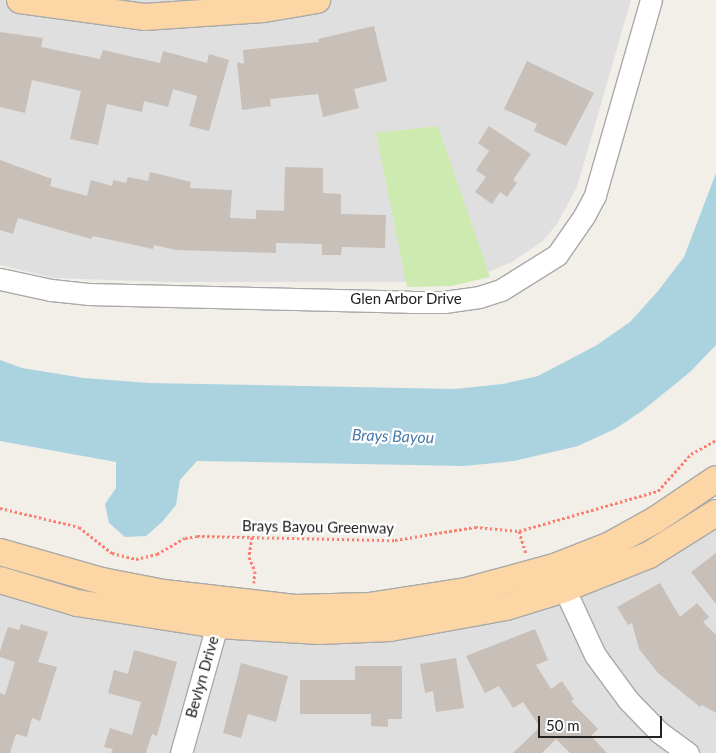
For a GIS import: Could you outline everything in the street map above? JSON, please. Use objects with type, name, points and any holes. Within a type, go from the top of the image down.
[{"type":"main road","points":[[20,0],[85,11],[167,8],[264,9],[317,0]]},
{"type":"main road","points":[[0,552],[220,613],[310,631],[390,628],[498,609],[559,578],[608,546],[655,520],[716,478]]},
{"type":"main road","points":[[0,580],[77,603],[220,613],[251,604],[295,608],[407,601],[559,578],[649,555],[716,513]]},
{"type":"street","name":"Glen Arbor Drive","points":[[0,278],[51,290],[88,294],[410,302],[444,302],[479,297],[501,290],[556,255],[584,216],[596,194],[651,0]]},
{"type":"street","points":[[559,578],[595,655],[628,700],[659,732],[688,753]]},
{"type":"street","name":"Bevlyn Drive","points":[[181,753],[220,613]]},
{"type":"path","name":"Brays Bayou Greenway","points":[[0,508],[79,527],[112,553],[127,558],[157,554],[191,537],[395,540],[466,527],[519,531],[658,491],[691,454],[716,440]]},
{"type":"path","points":[[251,604],[255,571],[249,556],[252,537]]},
{"type":"shaded area","points":[[0,0],[631,0],[577,187],[557,224],[543,241],[512,262],[474,278],[443,282],[167,282],[53,278],[0,265]]},
{"type":"shaded area","points":[[716,527],[716,753],[0,753],[0,590],[290,638]]},
{"type":"green space","points":[[438,126],[490,277],[451,286],[407,287],[376,133]]},
{"type":"water","name":"Brays Bayou","points":[[716,173],[716,345],[690,372],[642,411],[615,429],[578,446],[514,461],[464,466],[197,461],[180,480],[176,505],[162,522],[146,536],[125,537],[109,523],[105,504],[116,488],[116,462],[0,441],[0,360],[22,368],[84,378],[149,383],[455,389],[503,384],[538,376],[597,345],[630,322],[658,291],[684,257]]},
{"type":"building","points":[[374,26],[387,81],[354,89],[359,108],[323,117],[318,94],[270,99],[271,106],[242,110],[237,62],[244,64],[243,50],[319,42],[318,39]]},
{"type":"building","points":[[0,32],[43,38],[41,47],[100,59],[103,50],[160,63],[163,51],[207,63],[209,54],[229,60],[209,131],[189,126],[197,96],[173,89],[168,107],[144,101],[142,112],[107,104],[98,145],[70,139],[81,91],[32,80],[25,113],[0,107]]},
{"type":"building","points":[[527,61],[594,93],[566,146],[534,131],[537,124],[504,109]]},
{"type":"building","points":[[489,126],[531,154],[513,180],[517,183],[507,197],[500,192],[492,204],[475,192],[486,177],[476,170],[489,151],[478,143]]},
{"type":"building","points":[[0,160],[52,179],[50,186],[87,196],[91,180],[112,186],[113,180],[126,183],[128,177],[148,181],[150,172],[191,182],[190,188],[232,190],[230,218],[256,219],[256,210],[284,211],[285,167],[323,168],[323,193],[341,194],[341,214],[386,215],[385,248],[342,247],[341,255],[322,255],[322,244],[276,243],[276,253],[176,250],[154,245],[153,249],[93,236],[91,239],[18,218],[13,234],[0,230]]},
{"type":"building","points":[[716,553],[716,604],[691,572]]},
{"type":"building","points":[[660,583],[680,617],[697,603],[709,617],[703,622],[716,635],[716,713],[702,705],[700,707],[658,673],[639,649],[632,623],[628,625],[617,607]]},
{"type":"building","points":[[21,624],[48,632],[38,662],[57,667],[40,721],[32,718],[27,737],[16,734],[10,753],[0,753],[0,693],[5,695],[15,662],[0,657],[0,651],[8,627],[19,630]]},
{"type":"building","points":[[535,629],[548,660],[536,665],[551,689],[562,681],[574,699],[571,701],[598,729],[591,736],[607,753],[570,753],[556,739],[542,753],[513,753],[540,727],[523,702],[513,708],[499,686],[485,693],[466,656]]},
{"type":"building","points":[[134,650],[177,662],[157,736],[152,734],[146,753],[111,753],[113,749],[104,747],[110,728],[132,735],[141,702],[108,693],[114,670],[128,674]]},
{"type":"building","points":[[456,658],[464,708],[436,712],[433,691],[425,693],[420,664]]},
{"type":"building","points":[[241,663],[288,676],[276,722],[248,714],[241,738],[223,733]]},
{"type":"building","points":[[355,666],[402,666],[402,719],[388,719],[388,727],[371,726],[371,714],[300,714],[300,680],[355,680]]}]
